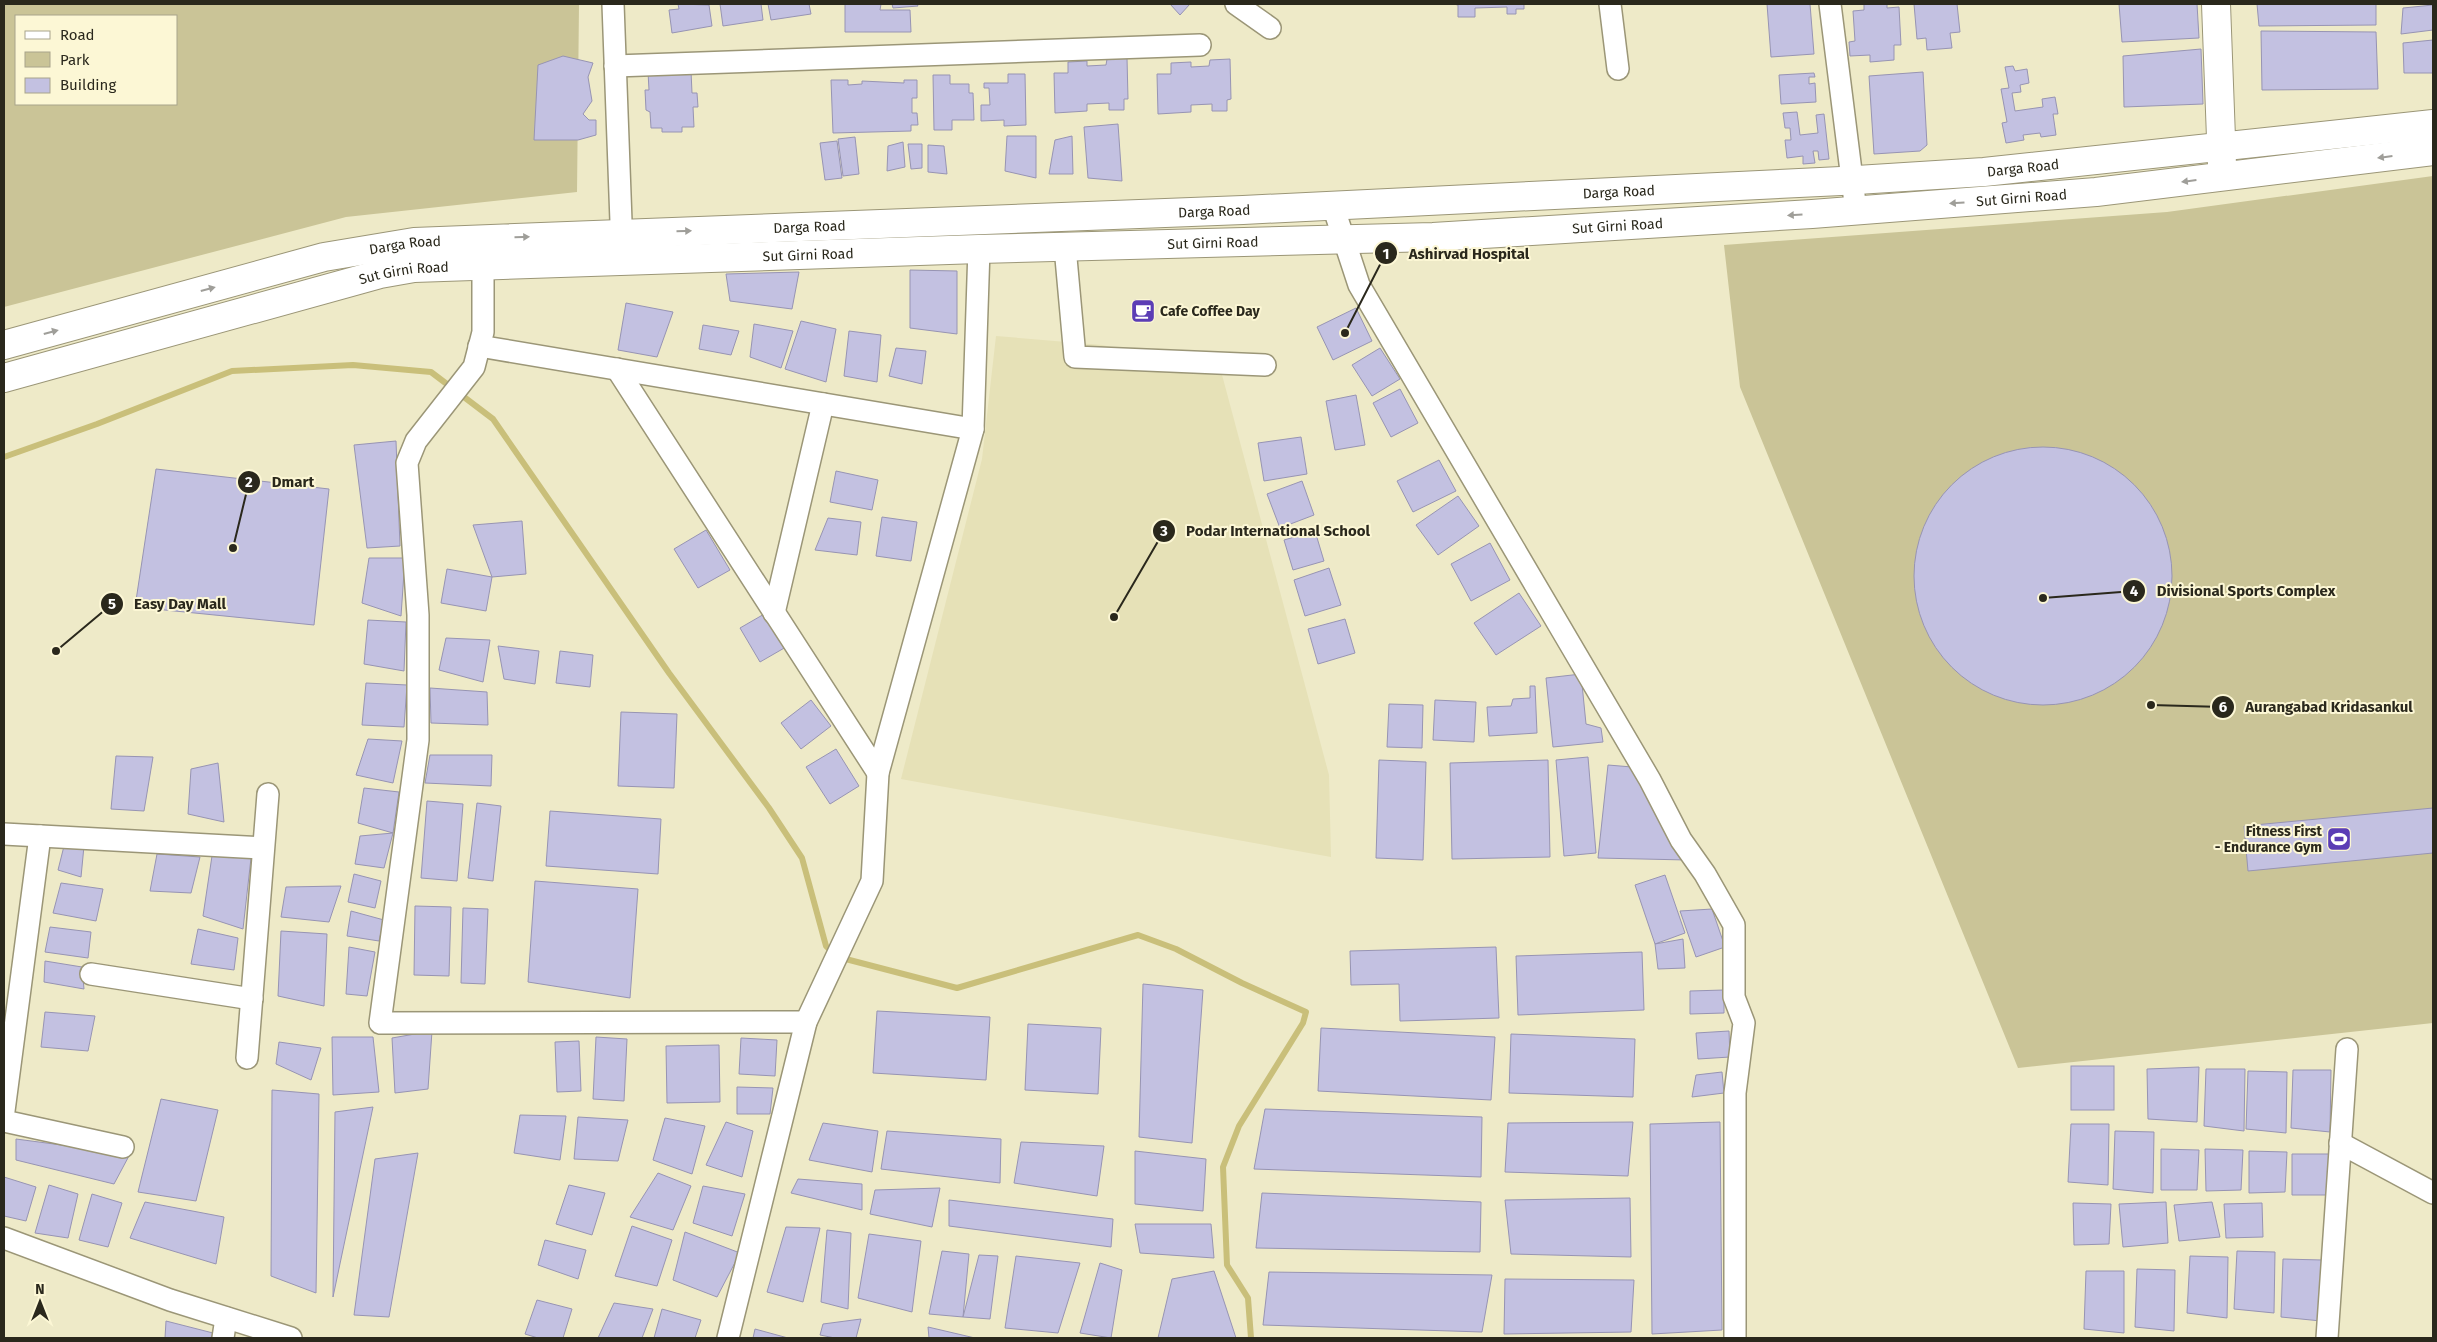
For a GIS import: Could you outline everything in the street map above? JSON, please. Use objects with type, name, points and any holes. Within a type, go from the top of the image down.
[{"type":"main road","points":[[2216,4],[2222,177]]},
{"type":"main road","name":"Darga Road","points":[[4,345],[324,257],[414,242],[1333,206],[1852,180],[1984,172],[2433,124]]},
{"type":"main road","name":"Sut Girni Road","points":[[4,378],[380,274],[414,268],[1065,246],[1443,236],[1856,211],[2096,192],[2433,151]]},
{"type":"street","points":[[612,4],[622,262]]},
{"type":"street","points":[[1236,4],[1270,28]]},
{"type":"street","points":[[1610,4],[1618,69]]},
{"type":"street","points":[[1830,4],[1856,211]]},
{"type":"street","points":[[615,66],[1200,45]]},
{"type":"street","points":[[1333,206],[1359,285],[1650,780],[1681,840],[1705,874],[1734,925],[1734,997],[1744,1023],[1735,1093],[1735,1338]]},
{"type":"street","points":[[483,239],[483,332],[474,367],[416,441],[407,463],[418,615],[418,740],[380,1023],[806,1022]]},
{"type":"street","points":[[1065,246],[1075,356],[1265,364]]},
{"type":"street","points":[[728,1338],[806,1022],[872,881],[878,773],[974,429],[979,249]]},
{"type":"street","points":[[479,346],[974,429]]},
{"type":"street","points":[[617,369],[878,773]]},
{"type":"street","points":[[774,613],[823,404]]},
{"type":"street","points":[[247,1058],[268,794]]},
{"type":"street","points":[[4,834],[263,848]]},
{"type":"street","points":[[4,1111],[40,836]]},
{"type":"street","points":[[91,974],[252,999]]},
{"type":"street","points":[[2326,1338],[2347,1049]]},
{"type":"street","points":[[4,1121],[123,1147]]},
{"type":"street","points":[[2340,1143],[2433,1193]]},
{"type":"street","points":[[4,1238],[170,1300],[224,1328],[291,1338]]},
{"type":"shaded area","points":[[996,336],[1102,345],[1221,371],[1329,775],[1331,857],[901,779],[982,459]]},
{"type":"green space","points":[[4,4],[579,4],[577,192],[346,217],[4,307]]},
{"type":"green space","points":[[2433,176],[2433,1023],[2018,1068],[1740,387],[1724,245],[2167,212]]},
{"type":"building","points":[[678,4],[709,5],[712,26],[672,33],[669,10],[679,9]]},
{"type":"building","points":[[720,4],[761,4],[763,20],[723,26]]},
{"type":"building","points":[[768,4],[809,4],[811,14],[771,20]]},
{"type":"building","points":[[845,4],[881,4],[880,10],[910,10],[911,32],[845,32]]},
{"type":"building","points":[[892,4],[917,4],[918,6],[893,8]]},
{"type":"building","points":[[1170,4],[1190,4],[1180,15]]},
{"type":"building","points":[[1453,4],[1524,4],[1524,9],[1516,9],[1516,14],[1507,14],[1507,7],[1475,8],[1475,17],[1458,17],[1458,5]]},
{"type":"building","points":[[1767,4],[1810,4],[1814,54],[1771,57]]},
{"type":"building","points":[[1864,4],[1887,4],[1887,8],[1899,7],[1901,45],[1894,45],[1894,60],[1870,62],[1870,55],[1850,56],[1849,42],[1855,41],[1853,11],[1864,10]]},
{"type":"building","points":[[1914,4],[1957,4],[1960,32],[1950,33],[1952,48],[1927,50],[1926,38],[1917,39]]},
{"type":"building","points":[[2119,4],[2197,4],[2199,38],[2122,42]]},
{"type":"building","points":[[2257,4],[2376,4],[2376,25],[2259,26]]},
{"type":"building","points":[[2433,5],[2433,30],[2401,34],[2403,8]]},
{"type":"building","points":[[2261,31],[2376,32],[2378,89],[2262,90]]},
{"type":"building","points":[[2433,40],[2433,73],[2404,73],[2403,43]]},
{"type":"building","points":[[2201,49],[2203,104],[2124,107],[2123,56]]},
{"type":"building","points":[[563,56],[593,63],[588,77],[592,101],[583,114],[589,120],[596,120],[596,135],[578,140],[534,140],[538,65]]},
{"type":"building","points":[[1127,58],[1128,99],[1124,99],[1124,110],[1109,110],[1109,103],[1087,104],[1087,111],[1055,113],[1054,73],[1068,73],[1068,62],[1087,61],[1087,66],[1106,65],[1107,59]]},
{"type":"building","points":[[1230,59],[1231,99],[1227,100],[1227,111],[1212,111],[1212,104],[1191,105],[1191,112],[1158,114],[1157,74],[1171,74],[1171,63],[1191,62],[1191,67],[1209,66],[1210,60]]},
{"type":"building","points":[[2013,66],[2015,71],[2027,69],[2029,83],[2020,85],[2021,92],[2012,93],[2015,111],[2043,107],[2042,99],[2055,97],[2058,114],[2053,114],[2056,135],[2041,137],[2040,133],[2023,135],[2024,140],[2006,143],[2002,123],[2007,122],[2001,89],[2009,88],[2005,67]]},
{"type":"building","points":[[691,71],[692,93],[697,93],[698,107],[693,107],[694,127],[682,127],[682,132],[662,132],[662,128],[651,128],[650,112],[646,110],[645,90],[649,90],[648,72]]},
{"type":"building","points":[[1923,72],[1927,145],[1920,151],[1874,154],[1869,76]]},
{"type":"building","points":[[1814,73],[1815,77],[1809,77],[1809,84],[1815,83],[1816,102],[1781,104],[1779,75]]},
{"type":"building","points":[[1008,74],[1025,74],[1026,125],[1004,126],[1004,120],[981,121],[981,105],[990,105],[989,88],[984,88],[984,83],[1008,83]]},
{"type":"building","points":[[933,75],[950,75],[950,84],[969,84],[969,93],[973,93],[974,120],[952,120],[952,130],[934,130]]},
{"type":"building","points":[[831,80],[848,80],[848,85],[862,84],[862,81],[904,83],[904,80],[917,80],[917,98],[912,98],[912,113],[917,113],[918,125],[911,125],[911,131],[833,133]]},
{"type":"building","points":[[1797,112],[1800,135],[1818,133],[1816,115],[1824,114],[1829,159],[1819,160],[1818,151],[1813,151],[1815,163],[1803,164],[1803,156],[1787,158],[1785,140],[1791,140],[1790,128],[1785,128],[1783,113]]},
{"type":"building","points":[[1118,124],[1122,181],[1088,178],[1084,127]]},
{"type":"building","points":[[1007,136],[1036,136],[1036,178],[1005,171]]},
{"type":"building","points":[[1072,136],[1073,174],[1049,174],[1055,140]]},
{"type":"building","points":[[855,137],[859,174],[843,176],[838,139]]},
{"type":"building","points":[[837,141],[842,178],[825,180],[820,143]]},
{"type":"building","points":[[903,142],[905,167],[887,171],[888,146]]},
{"type":"building","points":[[908,144],[922,144],[922,168],[911,169]]},
{"type":"building","points":[[928,145],[944,146],[947,174],[928,172]]},
{"type":"building","points":[[910,270],[957,271],[957,334],[910,328]]},
{"type":"building","points":[[799,272],[792,309],[730,301],[726,274]]},
{"type":"building","points":[[626,303],[673,312],[657,357],[618,350]]},
{"type":"building","points":[[1356,308],[1372,341],[1333,360],[1317,327]]},
{"type":"building","points":[[801,321],[836,329],[826,382],[785,369]]},
{"type":"building","points":[[754,324],[793,331],[781,368],[750,357]]},
{"type":"building","points":[[703,325],[739,331],[731,355],[699,349]]},
{"type":"building","points":[[849,331],[881,335],[877,382],[844,376]]},
{"type":"building","points":[[896,348],[926,351],[922,384],[889,376]]},
{"type":"building","points":[[1380,348],[1400,379],[1372,396],[1352,365]]},
{"type":"building","points":[[1400,389],[1418,423],[1391,437],[1373,403]]},
{"type":"building","points":[[1356,395],[1365,445],[1335,450],[1326,401]]},
{"type":"building","points":[[1301,437],[1307,474],[1264,481],[1258,443]]},
{"type":"building","points":[[396,441],[400,546],[367,548],[354,445]]},
{"type":"building","points":[[2043,447],[2068,449],[2104,462],[2125,476],[2143,494],[2157,515],[2162,527],[2170,551],[2172,576],[2170,601],[2157,637],[2143,658],[2125,676],[2104,690],[2092,695],[2068,703],[2043,705],[2018,703],[1982,690],[1961,676],[1943,658],[1929,637],[1924,625],[1916,601],[1914,576],[1916,551],[1929,515],[1943,494],[1961,476],[1982,462],[1994,457],[2018,449]]},
{"type":"building","points":[[1439,460],[1456,491],[1413,512],[1397,481]]},
{"type":"building","points":[[156,469],[329,489],[314,625],[135,607]]},
{"type":"building","points":[[836,471],[878,480],[872,510],[830,502]]},
{"type":"building","points":[[1302,481],[1314,515],[1280,528],[1267,494]]},
{"type":"building","points":[[1458,496],[1479,526],[1438,555],[1416,525]]},
{"type":"building","points":[[882,517],[917,522],[911,561],[876,556]]},
{"type":"building","points":[[828,518],[861,522],[857,555],[815,550]]},
{"type":"building","points":[[522,521],[526,574],[492,577],[473,525]]},
{"type":"building","points":[[706,530],[730,570],[698,588],[674,549]]},
{"type":"building","points":[[1315,531],[1324,561],[1293,570],[1284,540]]},
{"type":"building","points":[[1490,543],[1510,580],[1471,601],[1451,564]]},
{"type":"building","points":[[369,558],[405,558],[401,616],[362,603]]},
{"type":"building","points":[[1329,568],[1341,605],[1305,616],[1294,580]]},
{"type":"building","points":[[447,569],[492,577],[486,611],[441,603]]},
{"type":"building","points":[[1519,593],[1541,626],[1496,655],[1474,623]]},
{"type":"building","points":[[766,613],[786,647],[760,662],[740,628]]},
{"type":"building","points":[[1345,619],[1355,653],[1318,664],[1308,629]]},
{"type":"building","points":[[368,620],[406,622],[404,671],[364,664]]},
{"type":"building","points":[[446,638],[490,640],[483,682],[439,670]]},
{"type":"building","points":[[498,646],[539,651],[535,684],[504,679]]},
{"type":"building","points":[[560,651],[593,655],[590,687],[556,683]]},
{"type":"building","points":[[1581,674],[1586,724],[1601,728],[1603,742],[1553,747],[1546,678]]},
{"type":"building","points":[[366,683],[407,685],[404,727],[362,725]]},
{"type":"building","points":[[1530,686],[1535,686],[1537,733],[1489,736],[1487,707],[1511,706],[1513,699],[1530,698]]},
{"type":"building","points":[[430,688],[487,692],[488,725],[431,723]]},
{"type":"building","points":[[811,700],[831,726],[801,749],[781,723]]},
{"type":"building","points":[[1435,700],[1476,702],[1474,742],[1433,740]]},
{"type":"building","points":[[1389,704],[1423,705],[1422,748],[1387,747]]},
{"type":"building","points":[[621,712],[677,714],[674,788],[618,786]]},
{"type":"building","points":[[368,739],[402,741],[393,783],[356,775]]},
{"type":"building","points":[[836,749],[859,786],[830,804],[806,767]]},
{"type":"building","points":[[430,755],[492,755],[491,786],[425,783]]},
{"type":"building","points":[[116,756],[153,757],[144,811],[111,809]]},
{"type":"building","points":[[1588,757],[1596,853],[1564,856],[1556,760]]},
{"type":"building","points":[[1379,760],[1426,762],[1423,860],[1376,858]]},
{"type":"building","points":[[1548,760],[1550,857],[1452,859],[1450,763]]},
{"type":"building","points":[[218,763],[224,822],[188,814],[191,769]]},
{"type":"building","points":[[1608,765],[1632,767],[1687,860],[1598,858]]},
{"type":"building","points":[[364,788],[399,792],[393,833],[358,823]]},
{"type":"building","points":[[427,801],[463,804],[457,881],[421,878]]},
{"type":"building","points":[[477,803],[501,806],[493,881],[468,878]]},
{"type":"building","name":"Fitness First - Endurance Gym","points":[[2433,808],[2433,853],[2248,871],[2244,826]]},
{"type":"building","points":[[550,811],[661,819],[658,874],[546,866]]},
{"type":"building","points":[[393,833],[384,868],[355,864],[360,836]]},
{"type":"building","points":[[64,846],[84,846],[81,877],[58,870]]},
{"type":"building","points":[[157,854],[200,857],[191,893],[150,891]]},
{"type":"building","points":[[212,856],[251,858],[243,929],[203,916]]},
{"type":"building","points":[[354,874],[381,881],[375,908],[348,902]]},
{"type":"building","points":[[1665,875],[1685,933],[1655,944],[1635,885]]},
{"type":"building","points":[[535,881],[638,889],[630,998],[528,982]]},
{"type":"building","points":[[61,883],[103,889],[96,921],[53,913]]},
{"type":"building","points":[[341,886],[329,922],[281,917],[286,887]]},
{"type":"building","points":[[415,906],[451,907],[449,976],[414,975]]},
{"type":"building","points":[[463,908],[488,909],[485,984],[461,983]]},
{"type":"building","points":[[1712,909],[1725,947],[1696,957],[1680,911]]},
{"type":"building","points":[[351,911],[384,920],[379,941],[347,936]]},
{"type":"building","points":[[50,927],[91,932],[88,958],[45,952]]},
{"type":"building","points":[[198,929],[238,938],[234,970],[191,964]]},
{"type":"building","points":[[281,931],[327,934],[324,1006],[278,996]]},
{"type":"building","points":[[1683,939],[1685,968],[1658,969],[1655,944]]},
{"type":"building","points":[[349,947],[375,952],[367,996],[346,994]]},
{"type":"building","points":[[1496,947],[1499,1018],[1400,1021],[1399,984],[1351,985],[1350,951]]},
{"type":"building","points":[[1642,952],[1644,1010],[1518,1015],[1516,956]]},
{"type":"building","points":[[45,961],[82,967],[84,989],[44,982]]},
{"type":"building","points":[[1143,984],[1203,990],[1192,1143],[1139,1137]]},
{"type":"building","points":[[1724,990],[1724,1013],[1690,1014],[1690,991]]},
{"type":"building","points":[[877,1011],[990,1017],[986,1080],[873,1073]]},
{"type":"building","points":[[45,1012],[95,1016],[88,1051],[41,1047]]},
{"type":"building","points":[[1028,1024],[1101,1028],[1098,1094],[1025,1090]]},
{"type":"building","points":[[1321,1028],[1495,1037],[1491,1100],[1318,1091]]},
{"type":"building","points":[[432,1031],[428,1089],[395,1093],[392,1038]]},
{"type":"building","points":[[1729,1031],[1730,1057],[1698,1059],[1696,1033]]},
{"type":"building","points":[[1511,1034],[1635,1039],[1633,1097],[1509,1093]]},
{"type":"building","points":[[332,1037],[373,1037],[379,1092],[333,1095]]},
{"type":"building","points":[[596,1037],[627,1039],[624,1101],[593,1099]]},
{"type":"building","points":[[741,1038],[777,1040],[775,1076],[739,1074]]},
{"type":"building","points":[[579,1041],[581,1091],[557,1092],[555,1042]]},
{"type":"building","points":[[279,1042],[321,1048],[311,1080],[276,1064]]},
{"type":"building","points":[[719,1045],[720,1102],[667,1103],[666,1046]]},
{"type":"building","points":[[2071,1066],[2114,1066],[2114,1110],[2071,1110]]},
{"type":"building","points":[[2199,1067],[2197,1122],[2148,1119],[2147,1069]]},
{"type":"building","points":[[2206,1069],[2245,1069],[2244,1131],[2204,1126]]},
{"type":"building","points":[[2293,1070],[2331,1070],[2330,1132],[2291,1128]]},
{"type":"building","points":[[2248,1071],[2287,1072],[2286,1133],[2246,1129]]},
{"type":"building","points":[[1722,1072],[1724,1093],[1692,1097],[1696,1075]]},
{"type":"building","points":[[737,1087],[773,1088],[770,1114],[737,1114]]},
{"type":"building","points":[[272,1090],[319,1094],[316,1293],[271,1276]]},
{"type":"building","points":[[161,1099],[218,1110],[196,1201],[138,1192]]},
{"type":"building","points":[[373,1107],[333,1297],[335,1112]]},
{"type":"building","points":[[1265,1109],[1482,1117],[1481,1177],[1254,1169]]},
{"type":"building","points":[[520,1115],[566,1116],[560,1160],[514,1153]]},
{"type":"building","points":[[578,1117],[628,1120],[618,1161],[574,1159]]},
{"type":"building","points":[[665,1118],[705,1126],[692,1174],[653,1160]]},
{"type":"building","points":[[726,1122],[753,1131],[742,1177],[706,1165]]},
{"type":"building","points":[[1633,1122],[1628,1176],[1505,1172],[1508,1123]]},
{"type":"building","points":[[1720,1122],[1722,1330],[1652,1334],[1650,1124]]},
{"type":"building","points":[[823,1123],[878,1131],[872,1172],[809,1160]]},
{"type":"building","points":[[2071,1124],[2109,1124],[2108,1185],[2068,1182]]},
{"type":"building","points":[[887,1131],[1001,1139],[1000,1183],[881,1169]]},
{"type":"building","points":[[2115,1131],[2154,1132],[2153,1193],[2113,1189]]},
{"type":"building","points":[[16,1139],[130,1154],[114,1184],[16,1160]]},
{"type":"building","points":[[1021,1142],[1104,1146],[1097,1196],[1014,1183]]},
{"type":"building","points":[[2161,1149],[2199,1150],[2197,1190],[2161,1190]]},
{"type":"building","points":[[2205,1149],[2243,1150],[2241,1190],[2206,1191]]},
{"type":"building","points":[[1135,1151],[1206,1159],[1203,1211],[1135,1204]]},
{"type":"building","points":[[2249,1151],[2287,1152],[2285,1192],[2249,1193]]},
{"type":"building","points":[[418,1153],[389,1317],[354,1315],[375,1159]]},
{"type":"building","points":[[2292,1154],[2330,1154],[2328,1195],[2292,1195]]},
{"type":"building","points":[[658,1173],[691,1186],[673,1230],[630,1217]]},
{"type":"building","points":[[4,1177],[36,1187],[26,1221],[4,1216]]},
{"type":"building","points":[[798,1179],[862,1184],[862,1210],[791,1193]]},
{"type":"building","points":[[49,1185],[78,1194],[68,1238],[35,1233]]},
{"type":"building","points":[[569,1185],[605,1193],[592,1235],[556,1224]]},
{"type":"building","points":[[703,1186],[745,1194],[732,1236],[693,1223]]},
{"type":"building","points":[[940,1188],[932,1227],[870,1214],[875,1190]]},
{"type":"building","points":[[1262,1193],[1481,1202],[1480,1252],[1256,1248]]},
{"type":"building","points":[[92,1194],[122,1203],[108,1247],[79,1240]]},
{"type":"building","points":[[1630,1198],[1631,1257],[1511,1254],[1505,1200]]},
{"type":"building","points":[[949,1200],[1113,1219],[1111,1247],[949,1226]]},
{"type":"building","points":[[145,1202],[224,1217],[216,1264],[130,1238]]},
{"type":"building","points":[[2166,1202],[2168,1243],[2123,1247],[2119,1204]]},
{"type":"building","points":[[2212,1202],[2220,1237],[2179,1241],[2174,1205]]},
{"type":"building","points":[[2073,1203],[2111,1204],[2109,1244],[2074,1245]]},
{"type":"building","points":[[2262,1203],[2263,1237],[2226,1238],[2224,1204]]},
{"type":"building","points":[[1135,1224],[1211,1224],[1214,1258],[1140,1253]]},
{"type":"building","points":[[632,1226],[672,1240],[657,1286],[615,1276]]},
{"type":"building","points":[[786,1227],[820,1228],[803,1302],[767,1292]]},
{"type":"building","points":[[827,1230],[851,1233],[848,1309],[821,1302]]},
{"type":"building","points":[[685,1232],[740,1253],[717,1297],[673,1280]]},
{"type":"building","points":[[869,1234],[921,1241],[912,1312],[858,1298]]},
{"type":"building","points":[[545,1240],[586,1250],[578,1279],[538,1265]]},
{"type":"building","points":[[942,1251],[969,1254],[963,1317],[929,1314]]},
{"type":"building","points":[[2237,1251],[2275,1252],[2274,1313],[2234,1309]]},
{"type":"building","points":[[979,1255],[998,1256],[990,1319],[963,1317]]},
{"type":"building","points":[[1016,1256],[1080,1263],[1058,1333],[1005,1328]]},
{"type":"building","points":[[2190,1256],[2228,1257],[2227,1318],[2187,1313]]},
{"type":"building","points":[[2283,1259],[2322,1260],[2321,1321],[2281,1317]]},
{"type":"building","points":[[1100,1263],[1122,1270],[1111,1338],[1080,1333]]},
{"type":"building","points":[[2137,1269],[2175,1270],[2174,1331],[2135,1327]]},
{"type":"building","points":[[1214,1271],[1236,1338],[1158,1338],[1172,1279]]},
{"type":"building","points":[[2086,1271],[2124,1271],[2124,1333],[2084,1329]]},
{"type":"building","points":[[1269,1272],[1492,1275],[1482,1332],[1263,1325]]},
{"type":"building","points":[[1505,1279],[1634,1280],[1631,1332],[1504,1334]]},
{"type":"building","points":[[537,1300],[572,1309],[563,1338],[538,1338],[525,1334]]},
{"type":"building","points":[[614,1303],[653,1309],[642,1338],[598,1338]]},
{"type":"building","points":[[662,1309],[701,1320],[695,1338],[654,1338]]},
{"type":"building","points":[[861,1319],[856,1338],[835,1338],[820,1335],[823,1324]]},
{"type":"building","points":[[166,1321],[213,1333],[211,1338],[165,1338]]},
{"type":"building","points":[[928,1327],[975,1338],[929,1338]]},
{"type":"building","points":[[755,1329],[788,1338],[753,1338]]},
{"type":"waterway","points":[[4,457],[97,424],[232,371],[353,365],[431,372],[493,419],[669,673],[769,808],[802,858],[826,946],[838,957],[957,988],[1138,935],[1176,949],[1242,983],[1306,1012],[1303,1023],[1239,1126],[1223,1167],[1227,1265],[1248,1298],[1251,1338]]},
{"type":"place","name":"Cafe Coffee Day","points":[[1143,311]]},
{"type":"place","name":"Ashirvad Hospital","points":[[1345,333]]},
{"type":"place","name":"Dmart","points":[[233,548]]},
{"type":"place","name":"Divisional Sports Complex","points":[[2043,598]]},
{"type":"place","name":"Podar International School","points":[[1114,617]]},
{"type":"place","name":"Easy Day Mall","points":[[56,651]]},
{"type":"place","name":"Aurangabad Kridasankul","points":[[2151,705]]},
{"type":"place","name":"Fitness First - Endurance Gym","points":[[2339,839]]}]
